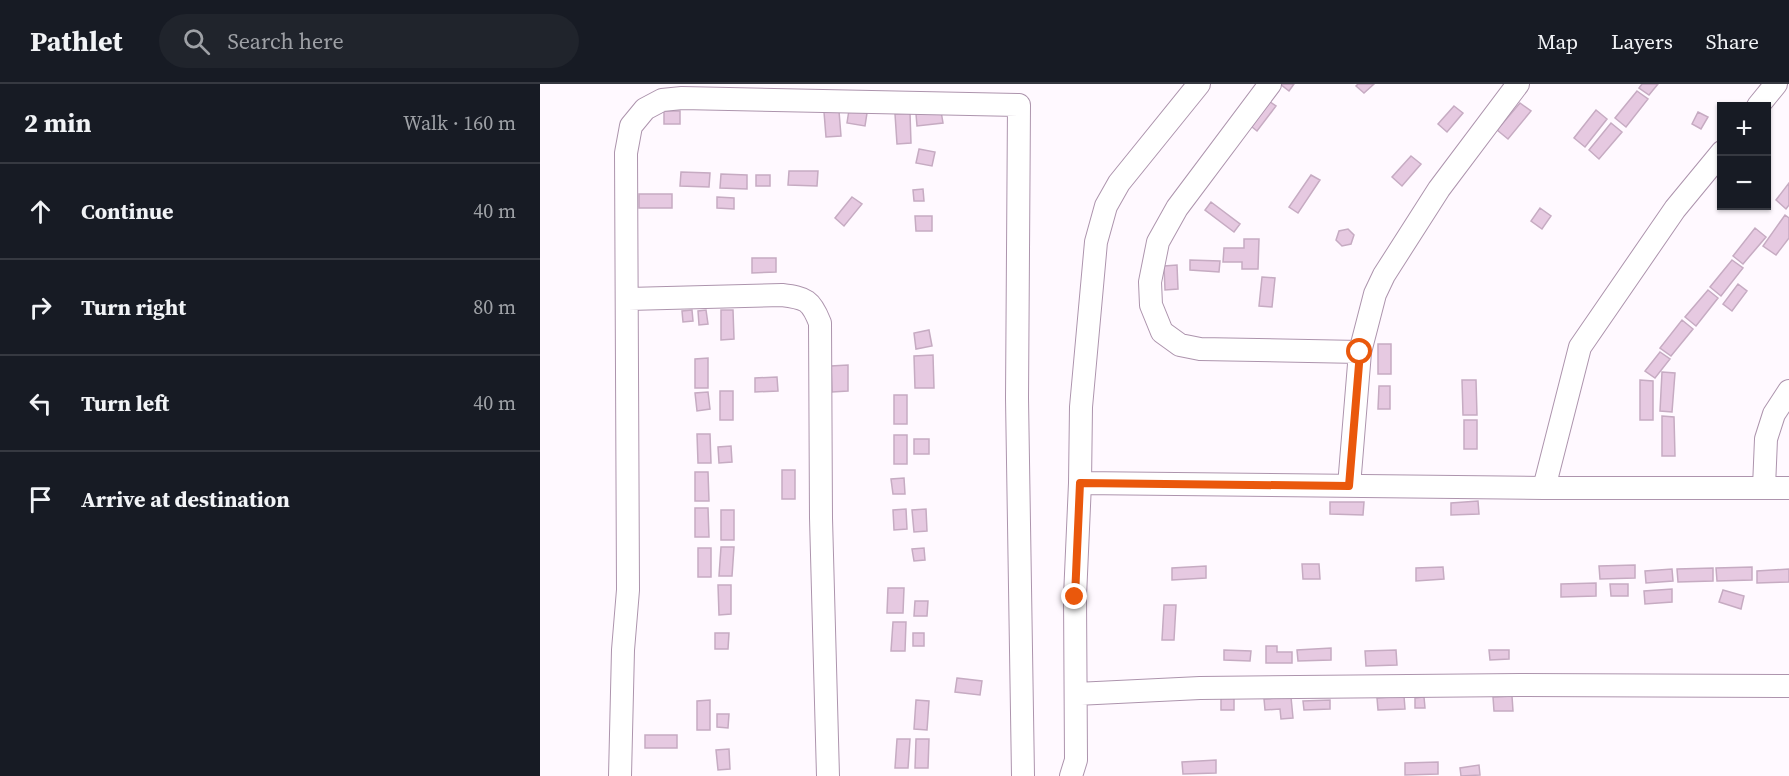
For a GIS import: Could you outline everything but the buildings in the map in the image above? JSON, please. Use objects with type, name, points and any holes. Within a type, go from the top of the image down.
[{"type":"street","points":[[1071,776],[1076,760],[1075,597],[1080,483],[1080,406],[1096,242],[1106,206],[1119,183],[1199,84]]},
{"type":"street","points":[[1270,84],[1177,208],[1158,242],[1150,282],[1151,305],[1162,332],[1180,345],[1200,349],[1360,352]]},
{"type":"street","points":[[1349,486],[1360,352],[1375,294],[1384,274],[1439,189],[1518,84]]},
{"type":"street","points":[[1761,102],[1776,84]]},
{"type":"street","points":[[620,776],[623,650],[628,590],[626,153],[631,126],[645,109],[662,100],[682,98],[1018,105],[1017,398],[1023,776]]},
{"type":"street","points":[[1544,488],[1580,347],[1676,209],[1719,156]]},
{"type":"street","points":[[628,299],[782,295],[798,297],[814,308],[820,323],[821,518],[828,776]]},
{"type":"street","points":[[1764,487],[1766,439],[1774,414],[1789,391]]},
{"type":"street","points":[[1080,483],[1789,488]]},
{"type":"street","points":[[1076,694],[1212,687],[1789,686]]},
{"type":"route","points":[[1075,597],[1080,483],[1349,486],[1360,352]]}]
